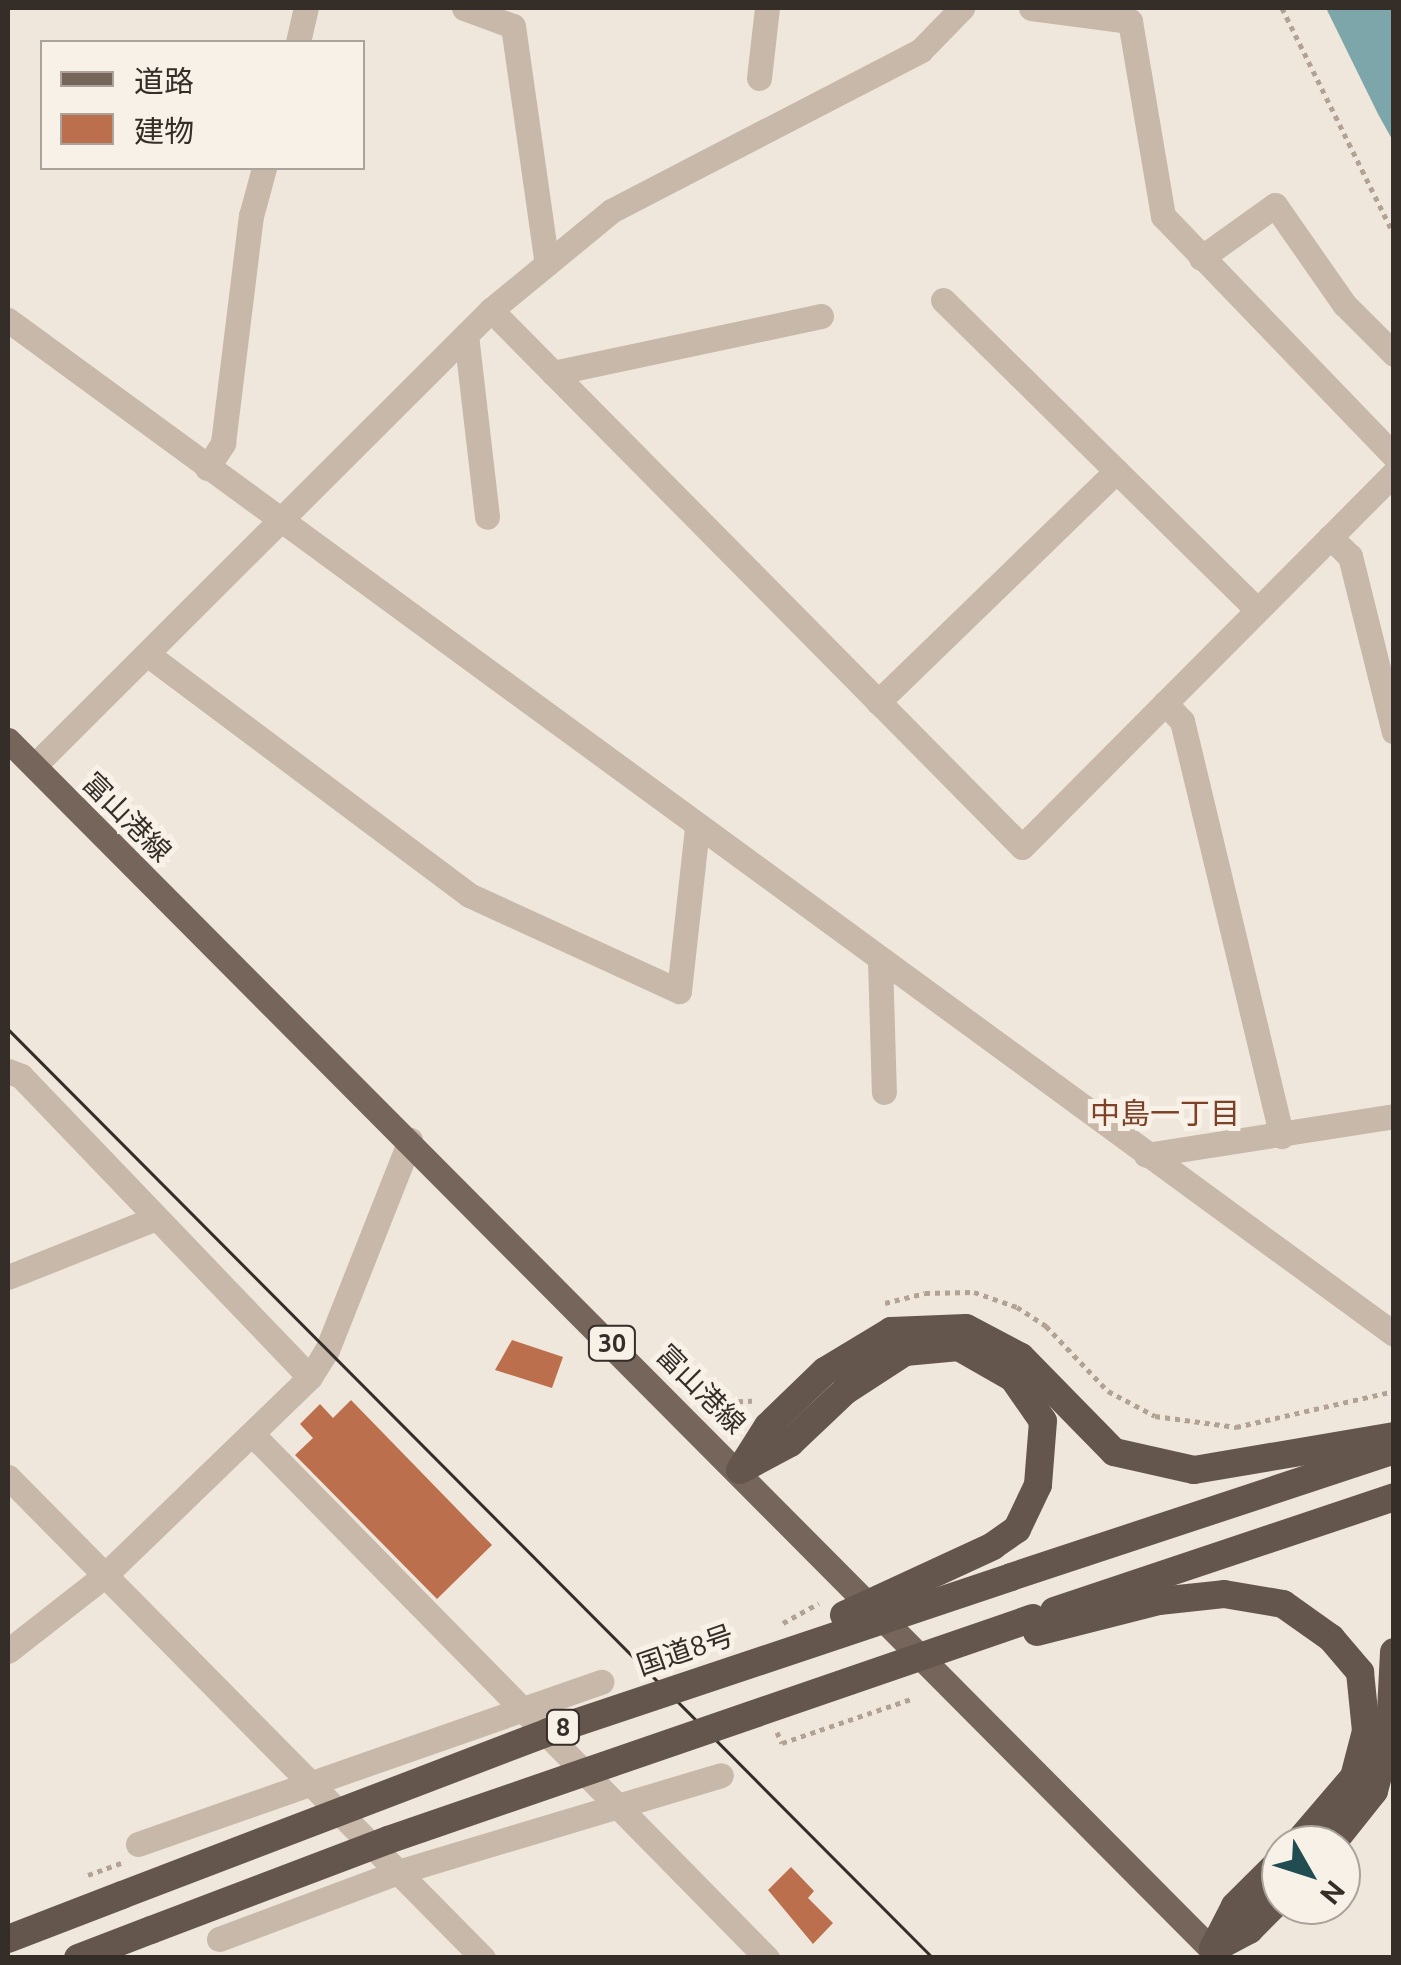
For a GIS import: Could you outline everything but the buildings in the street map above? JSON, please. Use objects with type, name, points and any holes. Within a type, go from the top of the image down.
[{"type":"highway","points":[[740,1470],[768,1426],[824,1371],[890,1330],[966,1328],[1021,1357],[1114,1452],[1194,1470],[1394,1436]]},
{"type":"highway","points":[[734,1666],[992,1546],[1017,1529],[1038,1485],[1042,1422],[1013,1378],[959,1347],[905,1352],[844,1391],[790,1443],[740,1470]]},
{"type":"highway","name":"国道8号","points":[[8,1938],[734,1666],[1394,1451]]},
{"type":"highway","points":[[1035,1625],[1394,1497]]},
{"type":"highway","points":[[1035,1625],[1159,1601],[1224,1594],[1283,1604],[1331,1638],[1360,1672],[1366,1730],[1354,1777],[1313,1825]]},
{"type":"highway","name":"8","points":[[78,1958],[750,1715],[1035,1625]]},
{"type":"highway","points":[[1348,1825],[1374,1791],[1390,1731],[1394,1652]]},
{"type":"highway","points":[[1216,1954],[1234,1906],[1261,1880]]},
{"type":"highway","points":[[1216,1954],[1261,1918]]},
{"type":"main road","name":"富山港線","points":[[8,740],[740,1470],[1216,1954]]},
{"type":"street","points":[[298,40],[306,8]]},
{"type":"street","points":[[464,8],[512,26],[547,264]]},
{"type":"street","points":[[760,78],[766,8]]},
{"type":"street","points":[[34,766],[491,310],[611,211],[922,50],[959,8]]},
{"type":"street","points":[[1030,8],[1130,21],[1163,216],[1394,456]]},
{"type":"street","points":[[207,468],[223,443],[251,216],[263,170]]},
{"type":"street","points":[[1200,258],[1276,205],[1344,304],[1394,354]]},
{"type":"street","points":[[943,300],[1257,610]]},
{"type":"street","points":[[491,310],[1022,847],[1394,473]]},
{"type":"street","points":[[553,373],[822,316]]},
{"type":"street","points":[[8,320],[278,524],[1394,1334]]},
{"type":"street","points":[[466,336],[487,517]]},
{"type":"street","points":[[878,702],[1116,471]]},
{"type":"street","points":[[1330,537],[1350,556],[1394,732]]},
{"type":"street","points":[[147,654],[469,895],[679,991],[697,828]]},
{"type":"street","points":[[1165,703],[1182,720],[1282,1136]]},
{"type":"street","points":[[880,961],[884,1092]]},
{"type":"street","points":[[8,1070],[21,1076],[310,1377]]},
{"type":"street","points":[[1146,1154],[1394,1116]]},
{"type":"street","points":[[8,1651],[104,1576],[310,1377],[348,1301],[410,1140]]},
{"type":"street","points":[[8,1277],[156,1218]]},
{"type":"street","points":[[252,1434],[526,1708],[766,1958]]},
{"type":"street","points":[[8,1477],[483,1958]]},
{"type":"street","points":[[136,1851],[310,1784],[601,1682]]},
{"type":"street","points":[[219,1939],[398,1872],[618,1802],[720,1775]]},
{"type":"path","points":[[1282,8],[1394,235]]},
{"type":"path","points":[[775,1627],[820,1603]]},
{"type":"path","points":[[782,1744],[914,1698]]},
{"type":"path","points":[[88,1875],[136,1851]]},
{"type":"water","points":[[1326,8],[1393,8],[1393,141],[1378,114]]},
{"type":"tram line","points":[[8,1029],[933,1958]]},
{"type":"district","name":"中島一丁目","points":[[1165,1113]]}]
